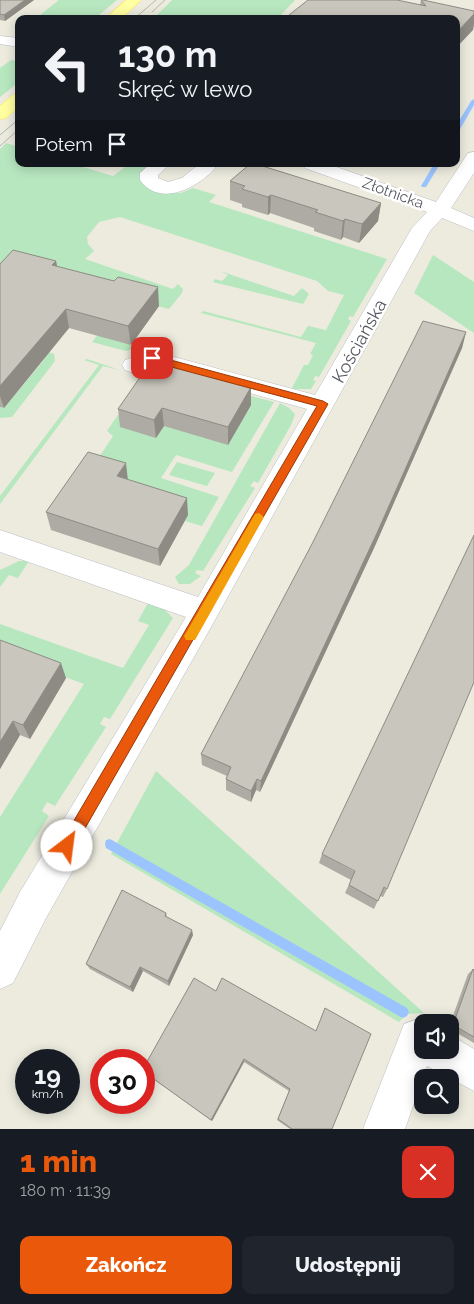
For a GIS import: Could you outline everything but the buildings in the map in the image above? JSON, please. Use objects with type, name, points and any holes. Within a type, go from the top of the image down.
[{"type":"main road","points":[[117,15],[134,0]]},
{"type":"main road","points":[[0,114],[15,101]]},
{"type":"street","points":[[0,40],[15,42]]},
{"type":"street","name":"Kościańska","points":[[0,970],[33,905],[205,611],[422,228],[455,191],[474,157]]},
{"type":"street","points":[[157,167],[149,173],[148,180],[175,188],[191,181],[206,167]]},
{"type":"street","name":"Złotnicka","points":[[319,167],[440,210],[474,225]]},
{"type":"street","points":[[133,365],[152,358],[323,404]]},
{"type":"street","points":[[0,541],[205,611]]},
{"type":"street","points":[[384,1129],[414,1049]]},
{"type":"street","points":[[454,1059],[474,1070]]},
{"type":"green space","points":[[59,0],[117,0],[99,15],[40,15]]},
{"type":"green space","points":[[172,0],[295,0],[281,15],[157,15]]},
{"type":"green space","points":[[11,60],[15,60],[15,85],[0,97],[0,68]]},
{"type":"green space","points":[[6,143],[15,146],[15,167],[83,167],[113,176],[125,167],[148,167],[139,177],[145,185],[173,193],[181,193],[193,188],[216,195],[209,202],[387,259],[353,317],[350,316],[348,319],[351,321],[319,377],[315,376],[313,380],[316,381],[311,389],[294,389],[292,388],[304,365],[308,365],[313,355],[310,354],[316,343],[201,313],[203,311],[301,337],[308,326],[326,330],[344,295],[328,291],[317,281],[120,217],[99,222],[87,237],[88,244],[94,251],[85,259],[173,289],[178,284],[183,289],[182,293],[169,309],[0,266],[0,149]]},
{"type":"green space","points":[[433,255],[474,282],[474,333],[414,293]]},
{"type":"green space","points":[[220,271],[294,296],[302,288],[309,294],[303,304],[213,282],[215,279],[222,281],[228,275]]},
{"type":"green space","points":[[101,331],[106,338],[140,347],[126,351],[92,342]]},
{"type":"green space","points":[[45,351],[54,354],[55,361],[12,417],[0,418],[0,407],[4,408],[44,360]]},
{"type":"green space","points":[[87,359],[120,370],[103,366],[0,504],[0,496],[99,365],[84,360]]},
{"type":"green space","points":[[145,375],[156,438],[164,426],[221,388],[274,402],[232,472],[176,455],[161,478],[219,497],[202,526],[185,521],[188,515],[88,459],[98,459],[113,436],[107,431]]},
{"type":"green space","points":[[280,403],[295,414],[291,425],[258,483],[254,481],[250,486],[255,488],[203,571],[197,570],[195,573],[201,576],[190,584],[179,584],[175,577],[189,565]]},
{"type":"green space","points":[[177,462],[215,473],[207,486],[169,475]]},
{"type":"green space","points":[[19,561],[29,561],[18,578],[9,575],[0,587],[0,570]]},
{"type":"green space","points":[[148,603],[164,609],[173,618],[110,719],[104,717],[100,724],[106,727],[55,806],[47,802],[42,811],[49,816],[0,894],[0,817],[84,684],[0,653],[0,624],[123,668],[149,625],[138,621]]},
{"type":"green space","points":[[156,771],[424,1013],[407,1014],[399,1022],[111,854]]},
{"type":"waterway","points":[[460,124],[474,101]]},
{"type":"waterway","points":[[424,186],[435,167]]},
{"type":"waterway","points":[[110,844],[403,1012]]},
{"type":"tram line","points":[[139,15],[156,0]]},
{"type":"tram line","points":[[152,12],[165,0]]},
{"type":"tram line","points":[[0,135],[15,122]]},
{"type":"tram line","points":[[0,146],[15,133]]},
{"type":"slow traffic","points":[[190,636],[259,517]]},
{"type":"route","points":[[67,846],[205,611],[323,404],[152,358]]}]
